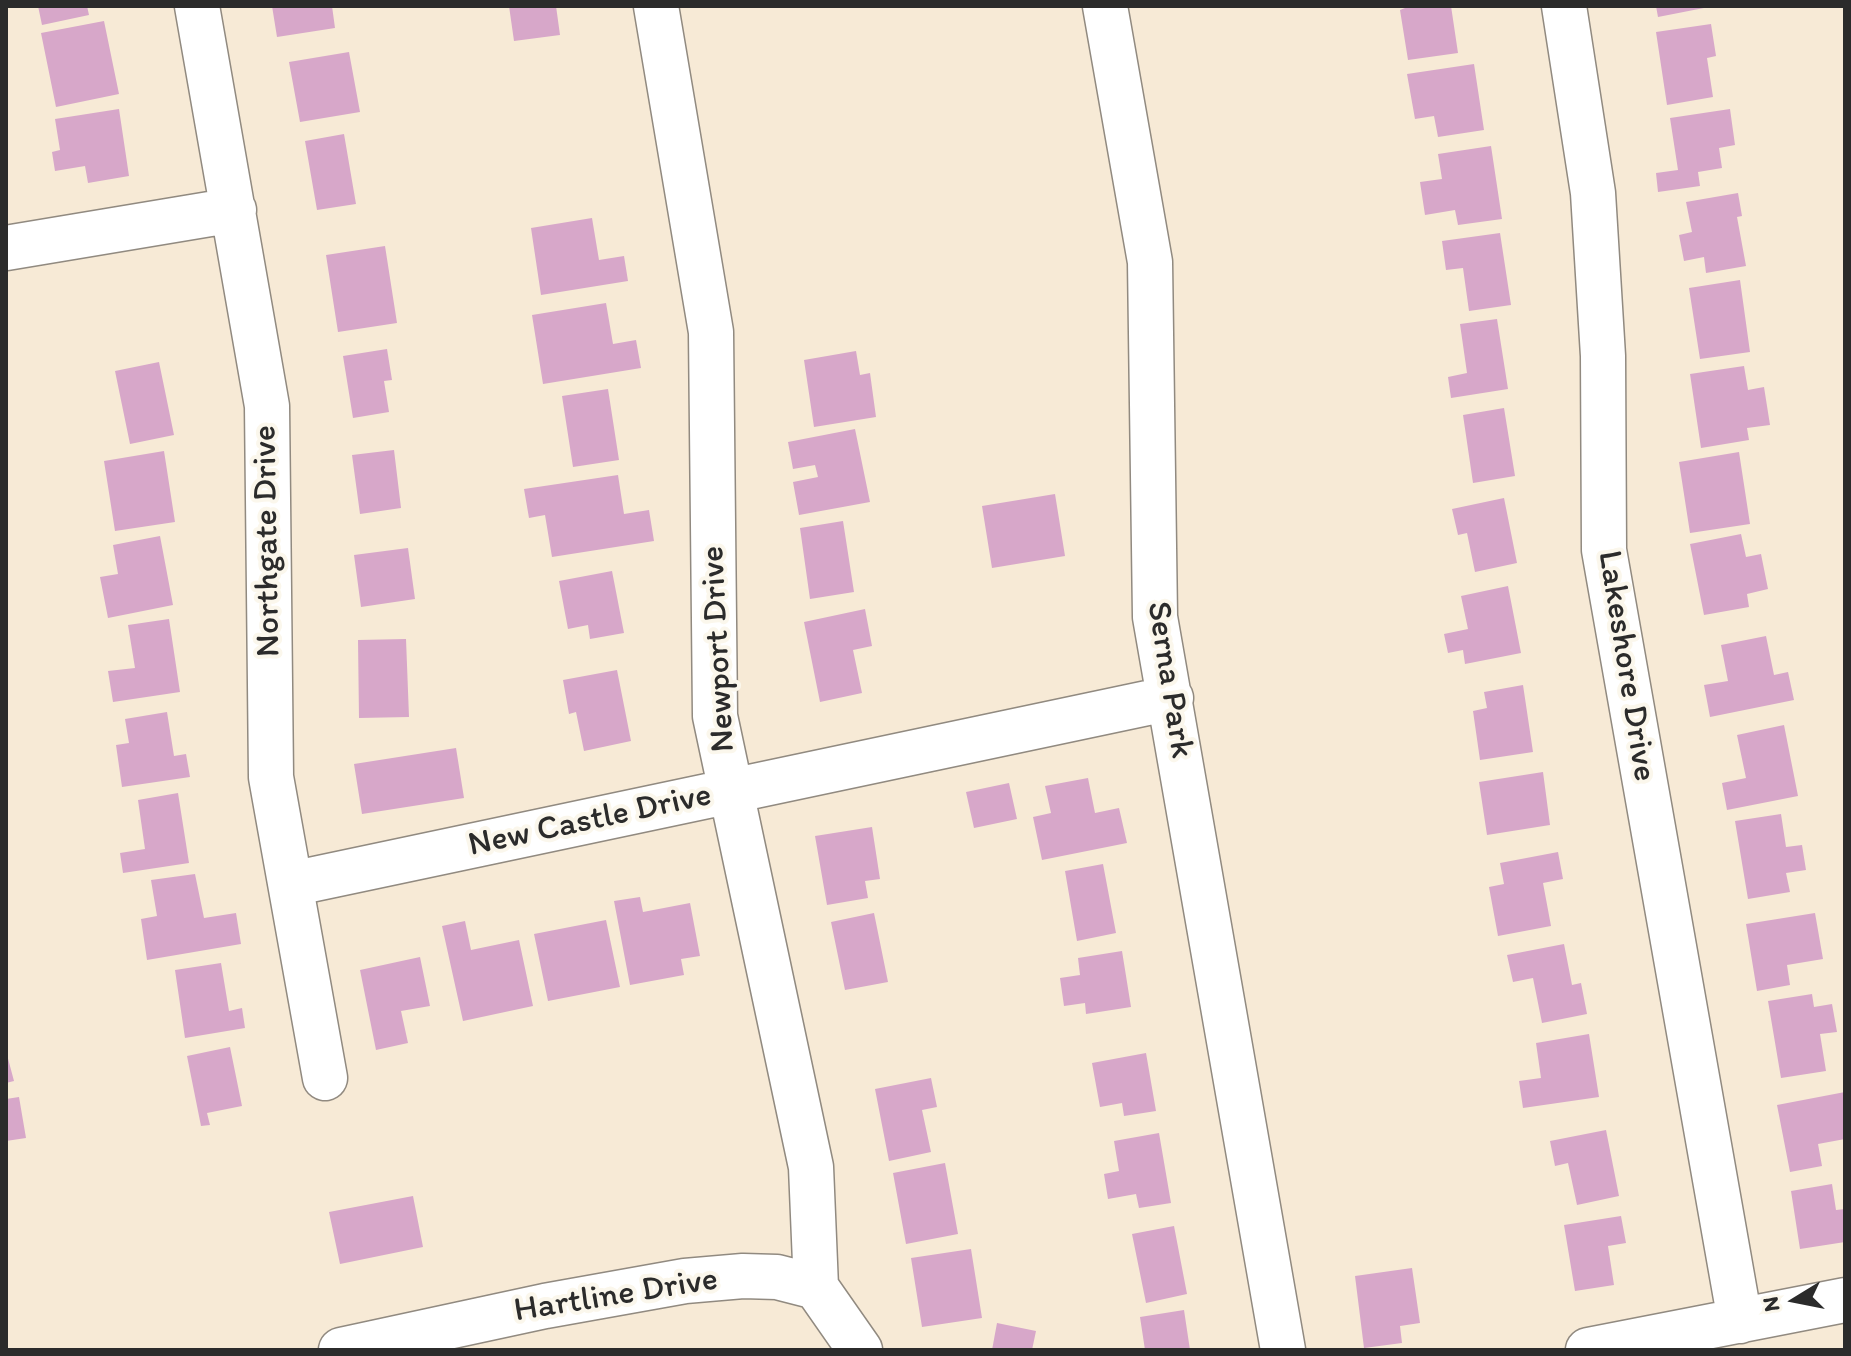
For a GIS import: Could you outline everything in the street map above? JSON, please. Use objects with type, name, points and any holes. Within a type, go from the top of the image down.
[{"type":"street","name":"Northgate Drive","points":[[197,6],[267,406],[271,777],[325,1078]]},
{"type":"street","name":"Newport Drive","points":[[656,6],[711,332],[715,716],[811,1167],[816,1287]]},
{"type":"street","name":"Serna Park","points":[[1105,6],[1150,262],[1155,617],[1283,1350]]},
{"type":"street","name":"Lakeshore Drive","points":[[1564,6],[1593,193],[1603,356],[1604,550],[1740,1321]]},
{"type":"street","points":[[6,248],[234,210]]},
{"type":"street","name":"New Castle Drive","points":[[291,884],[1171,698]]},
{"type":"street","name":"Hartline Drive","points":[[341,1350],[545,1306],[685,1281],[743,1276],[777,1277],[816,1287]]},
{"type":"street","points":[[816,1287],[860,1350]]},
{"type":"street","points":[[1588,1350],[1845,1300]]},
{"type":"street","points":[[509,1350],[545,1306]]},
{"type":"building","points":[[38,6],[87,6],[89,15],[42,25]]},
{"type":"building","points":[[272,6],[332,6],[335,28],[277,37]]},
{"type":"building","points":[[509,6],[556,6],[560,35],[514,41]]},
{"type":"building","points":[[1410,6],[1451,6],[1458,53],[1408,60],[1400,10]]},
{"type":"building","points":[[1656,6],[1709,6],[1709,7],[1658,17]]},
{"type":"building","points":[[104,21],[119,94],[56,107],[41,33]]},
{"type":"building","points":[[1711,24],[1716,56],[1707,58],[1713,97],[1667,105],[1656,32]]},
{"type":"building","points":[[349,52],[360,112],[300,122],[289,62]]},
{"type":"building","points":[[1474,64],[1484,130],[1438,137],[1434,116],[1415,119],[1407,74]]},
{"type":"building","points":[[119,109],[129,176],[88,183],[85,166],[55,171],[52,152],[60,150],[55,119]]},
{"type":"building","points":[[1730,109],[1735,145],[1719,148],[1722,168],[1698,172],[1700,186],[1658,192],[1656,173],[1678,170],[1670,118]]},
{"type":"building","points":[[344,134],[356,204],[317,210],[305,141]]},
{"type":"building","points":[[1491,146],[1502,219],[1458,225],[1455,210],[1425,215],[1420,182],[1442,179],[1438,154]]},
{"type":"building","points":[[1738,193],[1742,216],[1737,217],[1746,266],[1706,273],[1704,257],[1684,261],[1679,235],[1692,232],[1686,202]]},
{"type":"building","points":[[592,218],[599,260],[624,256],[628,281],[541,295],[531,228]]},
{"type":"building","points":[[1500,233],[1511,305],[1469,311],[1463,268],[1446,270],[1442,241]]},
{"type":"building","points":[[385,246],[397,323],[338,332],[326,255]]},
{"type":"building","points":[[1740,280],[1750,352],[1700,359],[1689,288]]},
{"type":"building","points":[[606,303],[613,344],[636,340],[641,368],[543,384],[532,315]]},
{"type":"building","points":[[1497,319],[1508,389],[1451,398],[1448,377],[1467,373],[1460,324]]},
{"type":"building","points":[[387,349],[392,380],[384,381],[389,412],[353,418],[343,356]]},
{"type":"building","points":[[856,351],[860,375],[870,373],[876,417],[814,427],[804,360]]},
{"type":"building","points":[[159,362],[174,435],[130,444],[115,371]]},
{"type":"building","points":[[1744,366],[1748,390],[1764,387],[1770,425],[1747,428],[1749,440],[1701,448],[1690,374]]},
{"type":"building","points":[[608,389],[619,460],[573,467],[562,396]]},
{"type":"building","points":[[1504,408],[1515,476],[1473,483],[1463,415]]},
{"type":"building","points":[[855,429],[870,502],[799,515],[793,482],[818,477],[815,465],[793,469],[788,442]]},
{"type":"building","points":[[394,450],[401,508],[360,514],[352,455]]},
{"type":"building","points":[[164,451],[175,522],[115,531],[104,461]]},
{"type":"building","points":[[1739,452],[1750,524],[1690,533],[1679,462]]},
{"type":"building","points":[[618,475],[624,514],[649,510],[654,541],[552,557],[545,515],[529,518],[524,489]]},
{"type":"building","points":[[1055,494],[1065,556],[992,568],[982,506]]},
{"type":"building","points":[[1504,498],[1517,563],[1475,572],[1467,533],[1458,535],[1452,509]]},
{"type":"building","points":[[843,521],[854,592],[810,599],[800,528]]},
{"type":"building","points":[[1741,534],[1746,557],[1761,554],[1768,589],[1747,594],[1749,607],[1704,615],[1690,544]]},
{"type":"building","points":[[160,536],[173,605],[108,618],[100,577],[118,574],[113,545]]},
{"type":"building","points":[[408,548],[415,599],[361,607],[354,555]]},
{"type":"building","points":[[612,571],[624,633],[590,639],[588,625],[568,629],[559,581]]},
{"type":"building","points":[[1508,586],[1521,653],[1465,664],[1463,650],[1448,653],[1444,634],[1468,629],[1461,596]]},
{"type":"building","points":[[865,609],[872,646],[853,650],[862,693],[820,702],[804,622]]},
{"type":"building","points":[[169,619],[180,692],[113,702],[108,671],[135,668],[128,625]]},
{"type":"building","points":[[1766,636],[1774,675],[1788,672],[1794,700],[1710,717],[1704,685],[1728,681],[1721,645]]},
{"type":"building","points":[[406,639],[409,717],[359,718],[358,640]]},
{"type":"building","points":[[617,670],[631,741],[584,751],[576,712],[569,714],[563,680]]},
{"type":"building","points":[[1523,685],[1533,752],[1480,760],[1473,711],[1487,708],[1484,692]]},
{"type":"building","points":[[167,712],[174,756],[186,754],[190,777],[122,787],[116,745],[129,743],[125,719]]},
{"type":"building","points":[[1784,725],[1798,796],[1727,810],[1722,783],[1746,778],[1737,735]]},
{"type":"building","points":[[456,748],[464,798],[362,814],[354,764]]},
{"type":"building","points":[[1543,772],[1550,825],[1487,835],[1479,782]]},
{"type":"building","points":[[1088,778],[1095,813],[1119,808],[1127,843],[1042,860],[1033,817],[1051,813],[1045,786]]},
{"type":"building","points":[[1009,783],[1017,819],[974,828],[966,792]]},
{"type":"building","points":[[178,793],[189,863],[123,873],[120,853],[145,849],[138,800]]},
{"type":"building","points":[[1781,814],[1786,847],[1802,845],[1806,870],[1786,873],[1790,892],[1748,899],[1735,821]]},
{"type":"building","points":[[872,827],[880,879],[865,881],[868,898],[827,905],[815,836]]},
{"type":"building","points":[[1558,852],[1563,879],[1543,883],[1551,926],[1498,936],[1489,887],[1504,884],[1500,863]]},
{"type":"building","points":[[1103,864],[1116,933],[1077,941],[1065,871]]},
{"type":"building","points":[[195,874],[204,918],[236,913],[241,944],[147,960],[141,919],[157,916],[151,880]]},
{"type":"building","points":[[640,897],[643,912],[690,903],[700,956],[681,959],[684,975],[630,985],[614,901]]},
{"type":"building","points":[[874,913],[888,982],[845,990],[831,922]]},
{"type":"building","points":[[1815,913],[1823,959],[1787,965],[1790,985],[1757,991],[1746,924]]},
{"type":"building","points":[[606,920],[620,987],[548,1001],[534,934]]},
{"type":"building","points":[[465,921],[471,950],[519,940],[533,1006],[463,1021],[442,926]]},
{"type":"building","points":[[1564,944],[1572,985],[1581,983],[1587,1014],[1542,1023],[1533,978],[1513,982],[1507,955]]},
{"type":"building","points":[[1122,951],[1131,1007],[1086,1014],[1085,1003],[1064,1006],[1060,978],[1080,975],[1078,958]]},
{"type":"building","points":[[420,957],[430,1006],[401,1011],[408,1043],[376,1050],[360,970]]},
{"type":"building","points":[[221,963],[229,1011],[242,1008],[245,1028],[185,1038],[175,970]]},
{"type":"building","points":[[1812,994],[1814,1007],[1832,1004],[1837,1032],[1820,1034],[1826,1071],[1781,1078],[1768,1001]]},
{"type":"building","points":[[1589,1034],[1599,1097],[1523,1108],[1519,1081],[1541,1078],[1536,1043]]},
{"type":"building","points":[[230,1047],[242,1106],[207,1113],[210,1125],[201,1126],[187,1056]]},
{"type":"building","points":[[6,1051],[14,1081],[6,1083]]},
{"type":"building","points":[[1146,1053],[1156,1111],[1124,1116],[1122,1103],[1100,1107],[1092,1063]]},
{"type":"building","points":[[931,1078],[937,1107],[922,1110],[931,1152],[889,1161],[875,1089]]},
{"type":"building","points":[[1845,1092],[1845,1139],[1818,1144],[1822,1166],[1790,1172],[1777,1105]]},
{"type":"building","points":[[19,1097],[26,1138],[6,1141],[6,1099]]},
{"type":"building","points":[[1606,1130],[1619,1196],[1577,1205],[1568,1163],[1555,1166],[1550,1141]]},
{"type":"building","points":[[1159,1133],[1171,1203],[1139,1208],[1136,1194],[1108,1199],[1104,1174],[1119,1171],[1114,1141]]},
{"type":"building","points":[[945,1163],[958,1234],[906,1244],[893,1173]]},
{"type":"building","points":[[1832,1184],[1836,1210],[1845,1209],[1845,1242],[1800,1249],[1791,1191]]},
{"type":"building","points":[[413,1196],[423,1247],[340,1264],[329,1212]]},
{"type":"building","points":[[1621,1216],[1626,1243],[1608,1246],[1614,1285],[1575,1291],[1564,1225]]},
{"type":"building","points":[[1174,1226],[1187,1294],[1146,1303],[1132,1234]]},
{"type":"building","points":[[971,1249],[982,1318],[922,1327],[911,1258]]},
{"type":"building","points":[[1412,1268],[1420,1323],[1400,1326],[1402,1343],[1364,1348],[1355,1276]]},
{"type":"building","points":[[1184,1310],[1190,1350],[1145,1350],[1140,1317]]},
{"type":"building","points":[[997,1323],[1036,1331],[1032,1350],[992,1350]]}]
